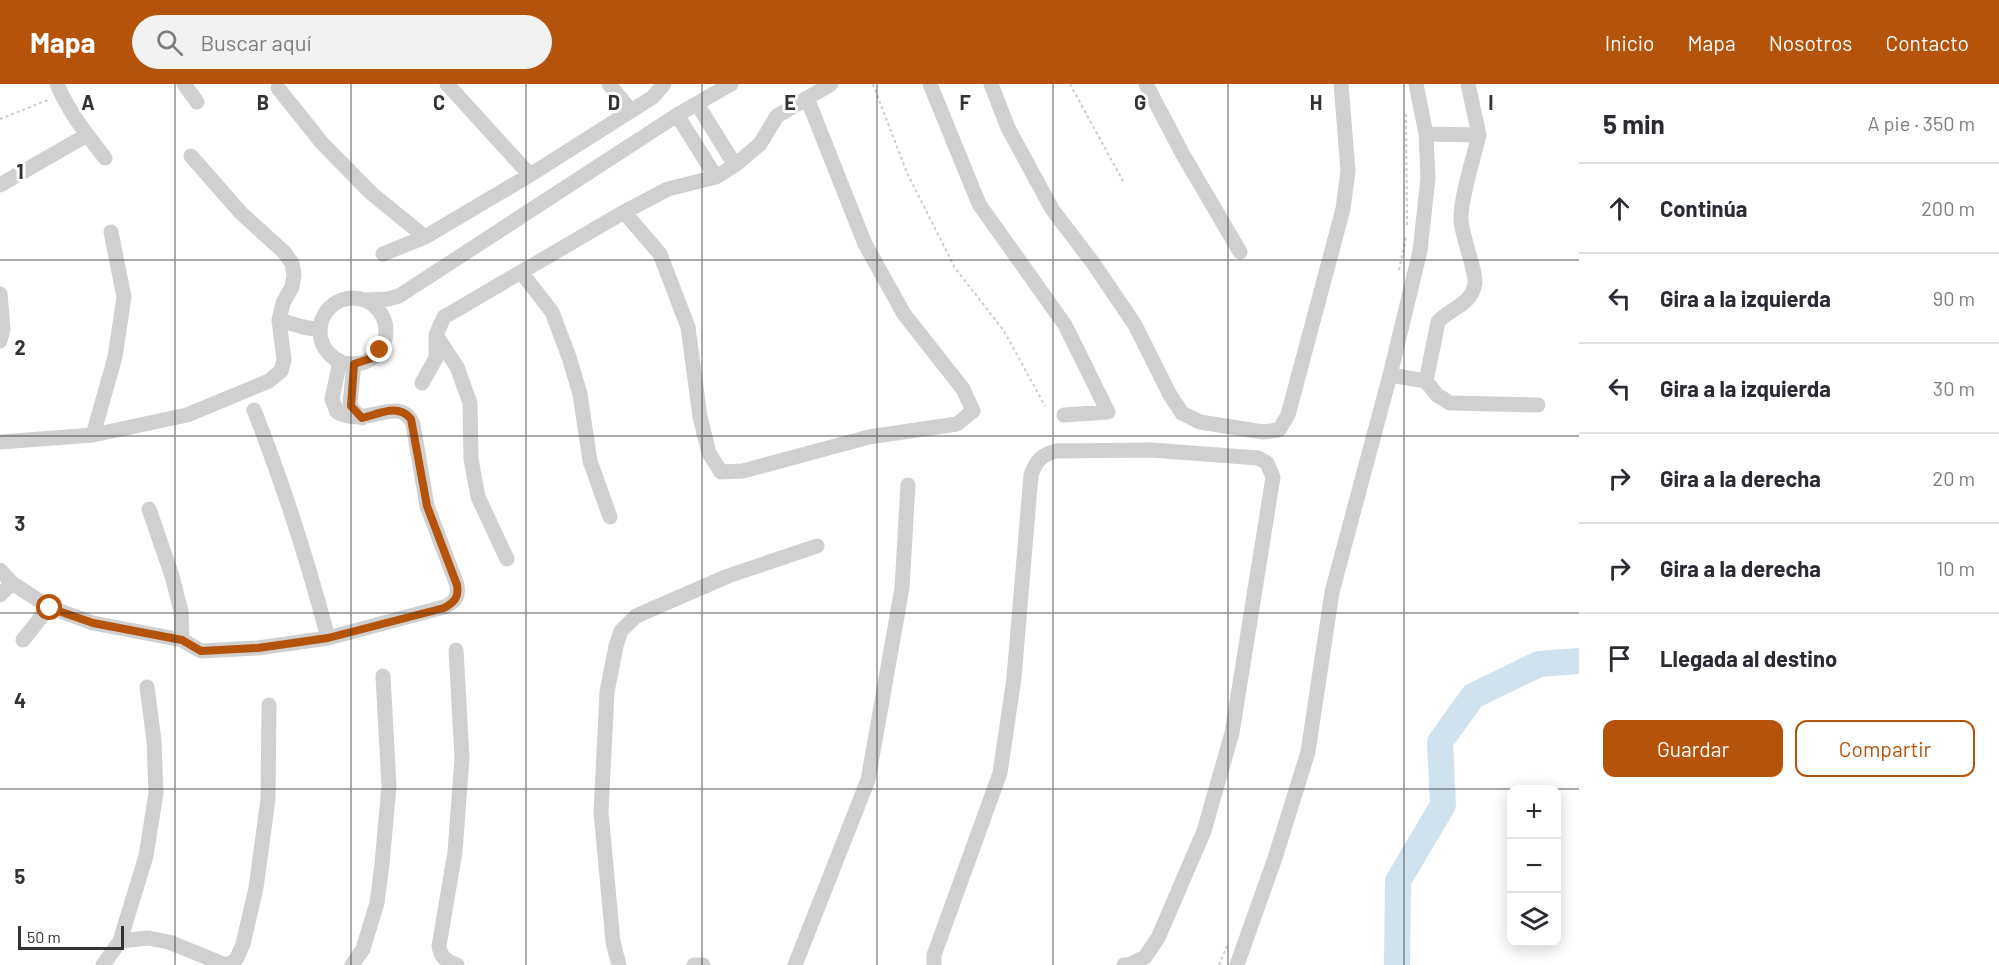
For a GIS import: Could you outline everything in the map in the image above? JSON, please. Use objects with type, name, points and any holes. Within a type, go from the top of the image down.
[{"type":"street","points":[[184,84],[197,102]]},
{"type":"street","points":[[447,84],[530,175]]},
{"type":"street","points":[[609,84],[631,111]]},
{"type":"street","points":[[383,254],[425,237],[530,175],[653,97],[664,84]]},
{"type":"street","points":[[422,384],[436,358],[436,335],[444,317],[624,212],[668,189],[716,177],[735,165],[760,144],[777,116],[831,84]]},
{"type":"street","points":[[930,84],[979,204],[1065,325],[1108,412],[1064,416]]},
{"type":"street","points":[[991,84],[1008,128],[1052,209],[1093,263],[1135,325],[1170,395],[1182,413],[1200,422],[1263,432],[1279,429],[1288,415],[1343,209],[1348,171],[1341,84]]},
{"type":"street","points":[[1146,84],[1182,153],[1240,252]]},
{"type":"street","points":[[1238,965],[1308,752],[1332,592],[1390,375],[1420,251],[1428,178],[1426,134],[1416,84]]},
{"type":"street","points":[[1426,381],[1438,322],[1442,317],[1462,306],[1475,283],[1461,220],[1479,135],[1468,84]]},
{"type":"street","points":[[399,296],[387,315],[385,339],[376,354],[366,361],[347,363],[331,356],[325,349],[320,330],[324,315],[334,303],[349,298],[365,300],[399,296],[677,115],[703,95],[725,85]]},
{"type":"street","points":[[278,88],[322,143],[371,193],[425,237]]},
{"type":"street","points":[[59,89],[87,135],[105,158]]},
{"type":"street","points":[[703,95],[735,165]]},
{"type":"street","points":[[624,212],[660,254],[688,327],[700,417],[709,453],[721,472],[743,471],[869,437],[957,424],[973,411],[963,389],[904,314],[865,244],[807,98]]},
{"type":"street","points":[[677,115],[716,177]]},
{"type":"street","points":[[1426,134],[1479,135]]},
{"type":"street","points":[[0,185],[87,135]]},
{"type":"street","points":[[0,442],[93,435],[187,415],[276,377],[281,371],[284,360],[279,320],[283,303],[292,286],[294,275],[292,263],[284,252],[241,213],[191,156]]},
{"type":"street","points":[[93,435],[115,357],[124,297],[111,232]]},
{"type":"street","points":[[521,272],[552,312],[569,357],[580,394],[590,461],[610,517]]},
{"type":"street","points":[[0,294],[3,328],[0,341]]},
{"type":"street","points":[[365,300],[379,310],[386,326]]},
{"type":"street","points":[[279,320],[320,330]]},
{"type":"street","points":[[436,335],[457,367],[470,403],[471,459],[478,497],[507,559]]},
{"type":"street","points":[[0,570],[12,583],[50,608],[93,623],[182,640],[201,651],[258,648],[328,638],[452,604],[458,591],[427,506],[411,419],[399,410],[362,418],[337,412],[333,406],[332,393],[347,363]]},
{"type":"street","points":[[1390,375],[1426,381],[1437,395],[1449,403],[1538,405]]},
{"type":"street","points":[[254,410],[283,484],[308,561],[328,638]]},
{"type":"street","points":[[934,965],[934,955],[1000,773],[1014,678],[1031,475],[1035,464],[1041,457],[1056,451],[1151,450],[1258,458],[1267,463],[1273,477],[1232,733],[1204,831],[1158,938],[1144,957],[1129,965],[1124,965]]},
{"type":"street","points":[[795,965],[868,780],[902,588],[908,484]]},
{"type":"street","points":[[149,509],[181,611],[182,640]]},
{"type":"street","points":[[619,965],[613,942],[601,812],[607,692],[621,631],[636,616],[728,576],[817,546]]},
{"type":"street","points":[[0,595],[12,583]]},
{"type":"street","points":[[23,640],[50,608]]},
{"type":"street","points":[[456,650],[462,758],[455,852],[439,946],[440,955],[448,962],[457,965]]},
{"type":"street","points":[[352,965],[363,949],[377,903],[382,864],[389,786],[383,676]]},
{"type":"street","points":[[107,964],[120,941],[146,856],[156,793],[154,741],[147,687]]},
{"type":"street","points":[[120,941],[148,938],[170,942],[213,961],[235,964],[243,944],[258,877],[268,799],[269,705]]},
{"type":"street","points":[[694,965],[703,965]]},
{"type":"path","points":[[873,84],[907,173],[956,268],[1004,331],[1045,406]]},
{"type":"path","points":[[1070,84],[1124,183]]},
{"type":"path","points":[[0,118],[59,89]]},
{"type":"waterway","points":[[1397,965],[1398,881],[1443,805],[1440,742],[1473,696],[1539,664],[1579,661]]},
{"type":"route","points":[[50,608],[93,623],[182,640],[201,651],[258,648],[328,638],[452,604],[457,597],[457,585],[427,506],[411,419],[399,410],[362,418],[353,410],[350,403],[354,364],[372,358],[380,350]]}]
